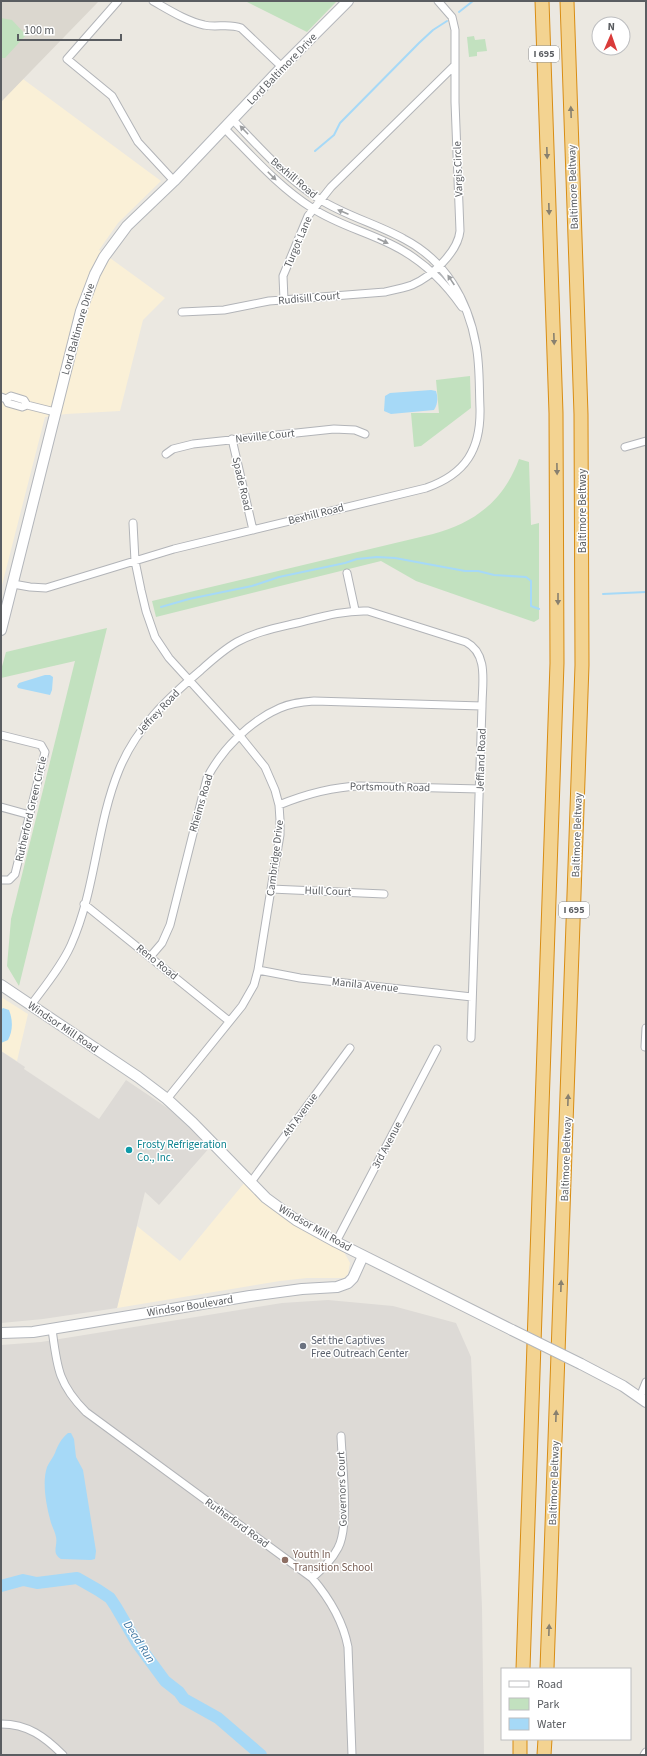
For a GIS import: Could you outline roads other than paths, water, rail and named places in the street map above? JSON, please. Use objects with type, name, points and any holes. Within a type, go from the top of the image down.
[{"type":"highway","points":[[536,1],[546,107]]},
{"type":"highway","name":"I 695","points":[[523,1668],[557,678],[558,559],[556,413],[542,1]]},
{"type":"highway","name":"Baltimore Beltway","points":[[547,1668],[582,657],[581,414],[568,48],[568,1]]},
{"type":"highway","points":[[520,1740],[520,1755]]},
{"type":"highway","points":[[544,1755],[545,1740]]},
{"type":"main road","name":"Lord Baltimore Drive","points":[[1,630],[81,311],[95,274],[104,257],[127,226],[174,181],[282,67],[348,1]]},
{"type":"main road","name":"Windsor Mill Road","points":[[1,985],[138,1077],[167,1099],[278,1208],[296,1220],[363,1256],[603,1375],[643,1399]]},
{"type":"main road","name":"Windsor Boulevard","points":[[1,1333],[52,1329],[258,1295],[302,1289],[337,1287],[348,1283],[353,1278],[363,1256]]},
{"type":"street","points":[[118,1],[67,59],[112,96],[138,142],[174,181]]},
{"type":"street","points":[[153,1],[205,26],[235,25],[241,28],[282,67]]},
{"type":"street","name":"Vargis Circle","points":[[431,272],[456,246],[460,231],[454,66],[454,23],[450,13],[438,1]]},
{"type":"street","points":[[313,209],[320,200],[454,66]]},
{"type":"street","name":"Bexhill Road","points":[[13,584],[30,588],[46,588],[174,548],[426,488],[450,478],[459,470],[473,452],[480,430],[478,360],[474,333],[460,295],[451,278],[439,265],[406,239],[336,209],[320,200],[285,173],[233,120]]},
{"type":"street","name":"Bexhill Road","points":[[224,129],[293,195],[313,209],[400,249],[431,272],[456,298],[468,315]]},
{"type":"street","name":"Turgot Lane","points":[[284,300],[283,276],[308,216],[313,209]]},
{"type":"street","name":"Rudisill Court","points":[[182,312],[224,310],[284,300],[385,292],[400,289],[422,280],[431,272]]},
{"type":"street","points":[[4,398],[8,403],[22,406],[27,405],[55,412]]},
{"type":"street","name":"Neville Court","points":[[166,454],[173,449],[187,445],[232,439],[334,429],[355,430],[365,434]]},
{"type":"street","name":"Spade Road","points":[[232,439],[253,530]]},
{"type":"street","points":[[625,447],[646,441]]},
{"type":"street","name":"Cambridge Drive","points":[[132,523],[135,561],[146,611],[155,637],[169,658],[240,736],[265,767],[271,779],[279,806],[280,835],[258,970],[249,995],[167,1099]]},
{"type":"street","points":[[347,573],[355,610]]},
{"type":"street","name":"Jeffrey Road","points":[[31,1005],[63,961],[77,929],[113,787],[134,738],[146,723],[190,680],[225,649],[249,636],[339,612],[355,610]]},
{"type":"street","name":"Jeffland Road","points":[[355,610],[368,611],[384,615],[473,646],[478,651],[482,663],[480,789],[471,1038]]},
{"type":"street","name":"Rheims Road","points":[[150,957],[162,942],[170,926],[207,778],[220,756],[240,736],[267,714],[282,707],[314,701],[482,706]]},
{"type":"street","name":"Rutherford Green Circle","points":[[1,735],[41,745],[43,748],[44,757],[15,874],[9,880],[1,880]]},
{"type":"street","name":"Portsmouth Road","points":[[279,806],[312,793],[343,787],[360,786],[480,789]]},
{"type":"street","points":[[1,808],[30,815]]},
{"type":"street","name":"Hull Court","points":[[271,889],[384,894]]},
{"type":"street","name":"Reno Road","points":[[84,904],[229,1021]]},
{"type":"street","name":"Manila Avenue","points":[[258,970],[300,978],[472,997]]},
{"type":"street","points":[[645,1047],[646,1028]]},
{"type":"street","name":"4th Avenue","points":[[251,1182],[350,1048]]},
{"type":"street","name":"3rd Avenue","points":[[336,1242],[437,1049]]},
{"type":"street","name":"Rutherford Road","points":[[52,1329],[56,1360],[63,1383],[69,1394],[86,1412],[312,1578],[331,1602],[345,1633],[350,1665],[352,1755]]},
{"type":"street","points":[[643,1399],[646,1382]]},
{"type":"street","name":"Governors Court","points":[[312,1578],[334,1556],[342,1538],[345,1515],[341,1436]]},
{"type":"street","points":[[1,1724],[17,1725],[38,1733],[50,1741],[64,1755]]},
{"type":"water","points":[[431,390],[436,391],[437,396],[437,403],[434,410],[391,414],[384,411],[385,396],[390,393]]},
{"type":"water","points":[[45,675],[50,675],[53,677],[50,695],[18,688],[17,686],[19,683]]},
{"type":"water","points":[[3,1008],[9,1010],[12,1025],[8,1040],[1,1043],[1,1010]]},
{"type":"water","points":[[68,1433],[71,1433],[74,1439],[76,1457],[83,1470],[96,1551],[95,1559],[91,1560],[61,1559],[58,1557],[56,1554],[55,1532],[47,1507],[45,1479],[47,1467],[60,1442]]},
{"type":"waterway","points":[[459,12],[473,1]]},
{"type":"waterway","points":[[315,151],[334,135],[340,123],[419,43],[433,30],[447,21]]},
{"type":"waterway","points":[[161,607],[189,599],[252,586],[279,577],[357,559],[377,557],[395,558],[465,571],[478,571],[494,575],[526,577],[531,581],[531,606],[539,609]]},
{"type":"waterway","points":[[603,594],[646,592]]},
{"type":"waterway","name":"Dead Run","points":[[1,1586],[23,1580],[37,1583],[77,1578],[98,1590],[110,1598],[137,1643],[165,1681],[179,1692],[184,1699],[218,1718],[261,1755]]},
{"type":"place","name":"Frosty Refrigeration Co., Inc.","points":[[129,1150]]},
{"type":"place","name":"Set the Captives Free Outreach Center","points":[[303,1346]]},
{"type":"place","name":"Youth In Transition School","points":[[285,1560]]}]
